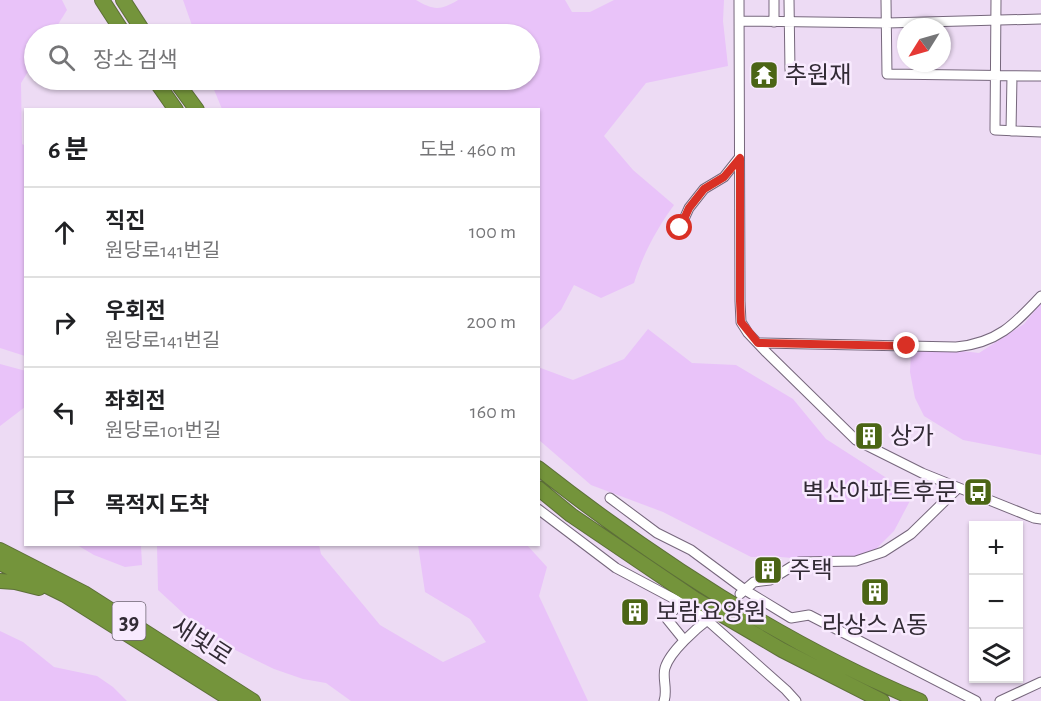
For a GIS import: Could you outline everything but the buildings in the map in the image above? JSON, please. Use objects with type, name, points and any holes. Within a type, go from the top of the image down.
[{"type":"highway","points":[[102,0],[118,24]]},
{"type":"highway","points":[[123,0],[139,24]]},
{"type":"highway","points":[[162,90],[175,108]]},
{"type":"highway","points":[[182,90],[195,108]]},
{"type":"highway","points":[[540,469],[657,554],[749,613],[866,677],[920,701]]},
{"type":"highway","points":[[540,490],[571,515],[632,558],[711,609],[843,683],[882,701]]},
{"type":"highway","name":"새빛로","points":[[0,550],[84,593],[253,701]]},
{"type":"highway","name":"새빛로","points":[[0,563],[65,596],[233,701]]},
{"type":"highway","points":[[0,581],[15,582],[65,596]]},
{"type":"street","points":[[739,0],[741,322],[758,343],[856,440],[922,473],[1041,519]]},
{"type":"street","points":[[774,0],[774,22]]},
{"type":"street","points":[[789,0],[790,70]]},
{"type":"street","points":[[886,0],[887,74],[1041,76]]},
{"type":"street","points":[[996,0],[995,130],[1041,132]]},
{"type":"street","points":[[739,21],[887,23],[1041,19]]},
{"type":"street","points":[[1011,130],[1012,76]]},
{"type":"street","points":[[680,228],[689,208],[704,189],[724,177],[740,158]]},
{"type":"street","points":[[758,343],[956,347],[975,345],[995,337],[1020,318],[1041,296]]},
{"type":"street","points":[[743,592],[754,582],[770,580],[800,562],[856,561],[883,552],[911,534],[958,488]]},
{"type":"street","points":[[610,498],[657,533],[691,550],[743,592],[791,618],[809,615],[976,701]]},
{"type":"street","points":[[540,510],[616,568],[709,618],[796,701]]},
{"type":"street","points":[[680,602],[667,619],[684,640]]},
{"type":"street","points":[[664,701],[666,696],[665,668],[684,640],[709,618]]},
{"type":"street","points":[[1000,701],[1041,682]]},
{"type":"shaded area","points":[[0,0],[62,0],[67,10],[58,24],[24,24],[24,78],[21,83],[22,144],[24,145],[24,356],[0,348]]},
{"type":"shaded area","points":[[183,0],[416,0],[437,8],[458,0],[565,0],[572,12],[590,12],[614,0],[724,0],[723,21],[728,66],[646,83],[604,136],[633,170],[674,205],[651,242],[634,283],[601,298],[574,285],[561,310],[540,330],[540,108],[222,108],[214,90],[540,90],[540,24],[191,24]]},
{"type":"shaded area","points":[[1041,303],[1041,455],[963,440],[924,416],[915,398],[910,372],[911,351],[979,353],[1024,324]]},
{"type":"shaded area","points":[[648,329],[692,363],[736,365],[793,399],[826,439],[913,495],[894,531],[875,550],[843,562],[751,557],[663,512],[591,485],[540,441],[540,368],[573,380],[624,359]]},
{"type":"shaded area","points":[[0,364],[24,370],[24,408],[0,426]]},
{"type":"shaded area","points":[[79,546],[141,546],[142,565],[125,567],[94,555]]},
{"type":"shaded area","points":[[157,546],[319,546],[321,554],[380,625],[443,662],[486,642],[470,619],[425,592],[418,546],[528,546],[547,567],[539,596],[588,701],[351,701],[326,683],[303,679],[274,669],[209,637],[158,590]]},
{"type":"shaded area","points":[[0,631],[23,642],[54,667],[97,676],[127,701],[0,701]]},
{"type":"place","name":"추원재","points":[[764,75]]},
{"type":"place","name":"상가","points":[[869,436]]},
{"type":"place","name":"벽산아파트후문","points":[[978,492]]},
{"type":"place","name":"주택","points":[[768,570]]},
{"type":"place","name":"라상스 A동","points":[[875,592]]},
{"type":"place","name":"보람요양원","points":[[635,612]]},
{"type":"route","points":[[680,228],[689,208],[704,189],[724,177],[740,158],[740,301],[741,322],[748,333],[758,343],[907,346]]}]
